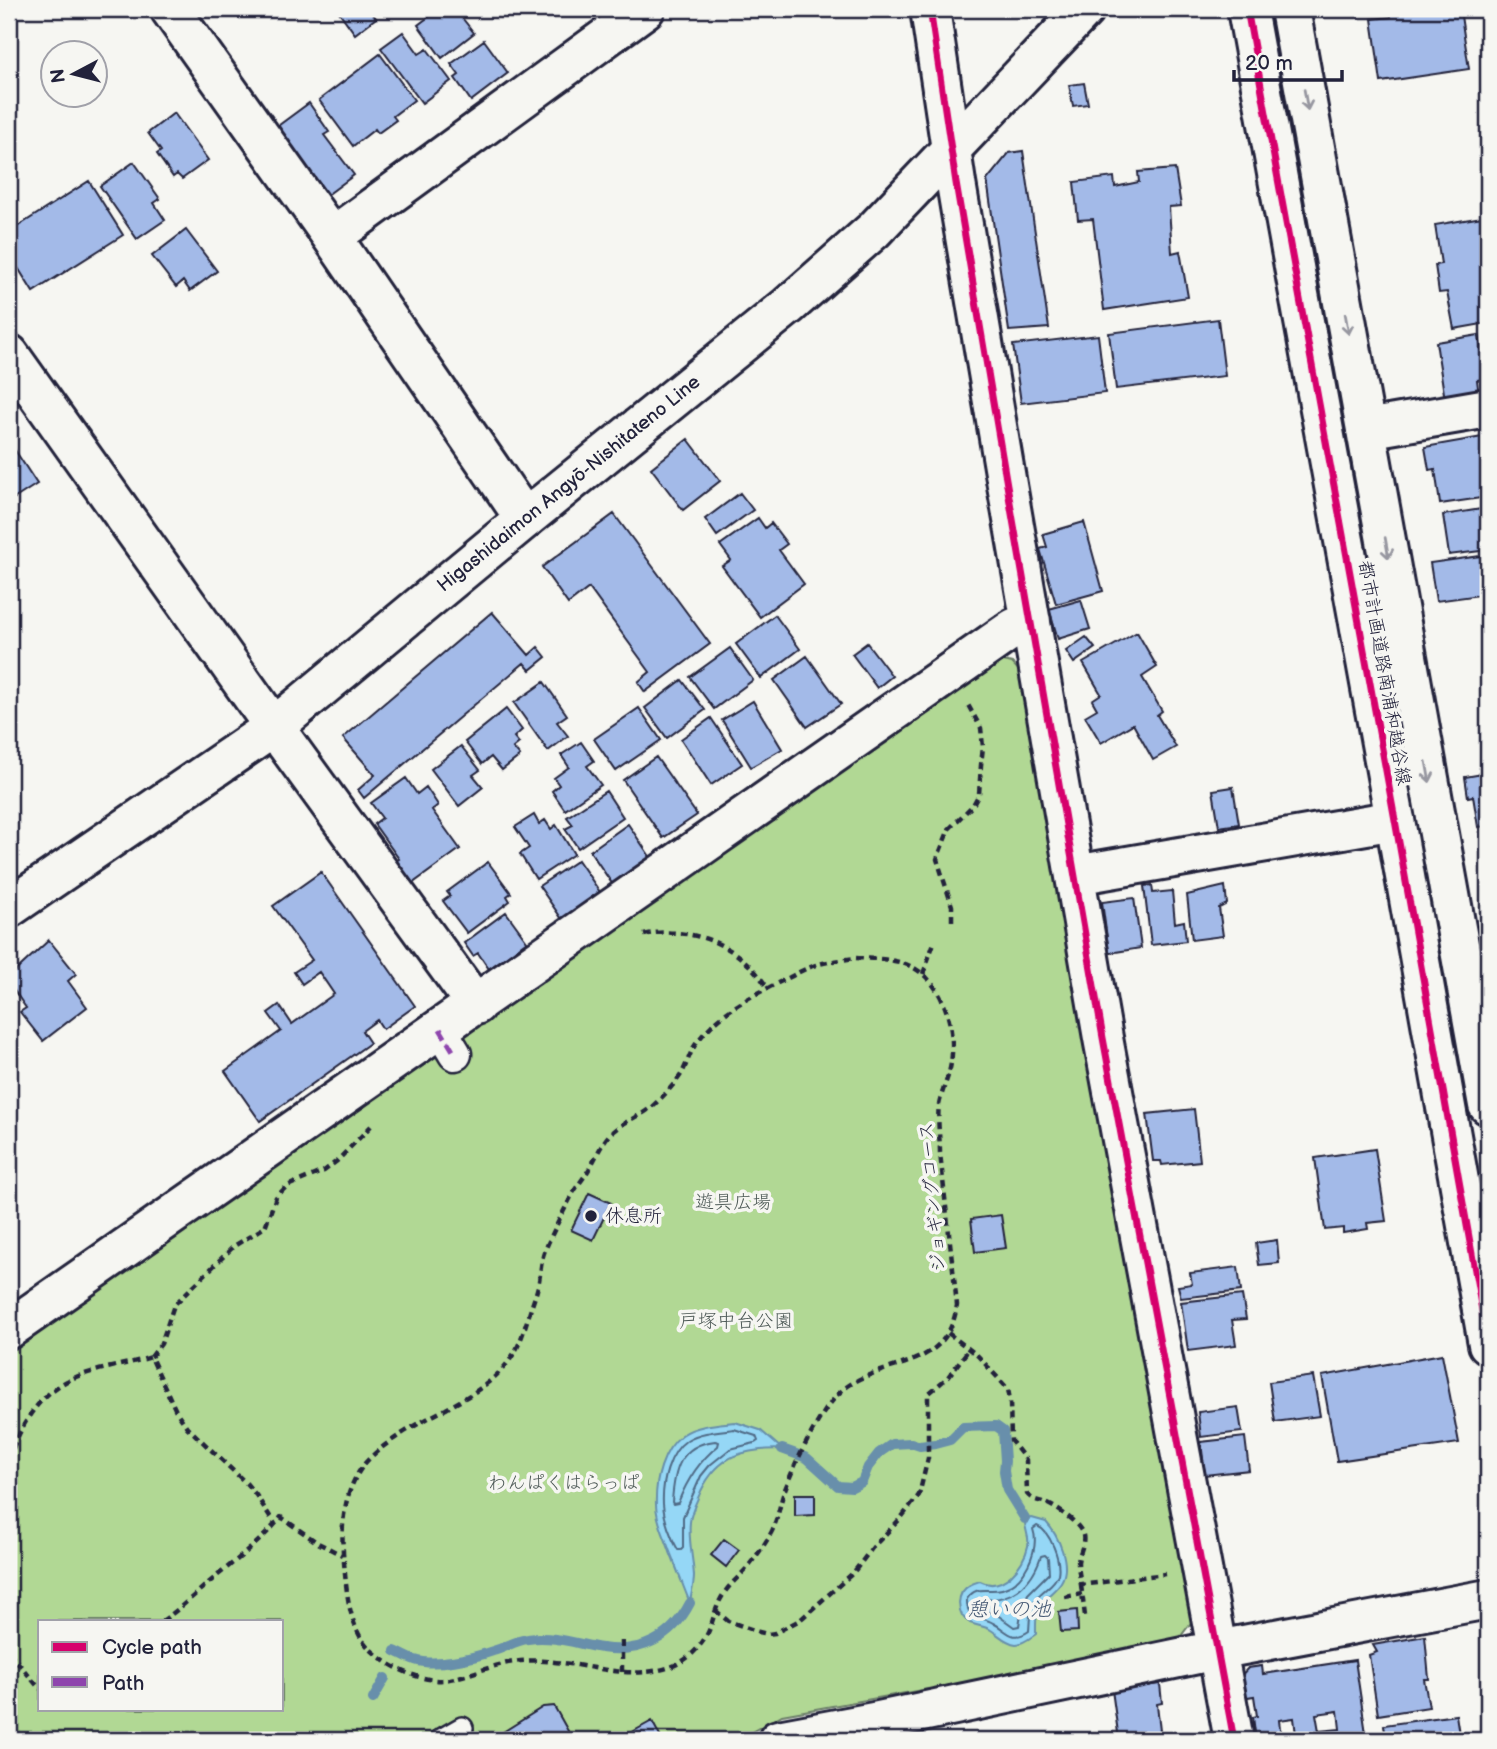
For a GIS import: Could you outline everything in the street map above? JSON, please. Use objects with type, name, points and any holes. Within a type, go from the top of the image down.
[{"type":"street","points":[[332,237],[645,9]]},
{"type":"street","points":[[930,9],[951,150],[1105,1052],[1234,1740]]},
{"type":"street","name":"Higashidaimon Angyō-Nishitateno Line","points":[[9,908],[274,727],[788,306],[874,230],[1085,9]]},
{"type":"street","name":"都市計画道路南浦和越谷線","points":[[1247,9],[1488,1344]]},
{"type":"street","name":"都市計画道路南浦和越谷線","points":[[1290,9],[1488,1105]]},
{"type":"street","points":[[185,14],[332,237],[525,519]]},
{"type":"street","points":[[9,354],[274,727],[476,1004]]},
{"type":"street","points":[[1366,429],[1488,408]]},
{"type":"street","points":[[9,1329],[447,1042],[476,1004],[1014,628],[1031,621]]},
{"type":"street","points":[[1075,875],[1395,820]]},
{"type":"street","points":[[778,1740],[876,1731],[1217,1650],[1488,1599]]},
{"type":"lane","points":[[441,1740],[462,1728]]},
{"type":"path","points":[[952,921],[952,906],[937,859],[949,829],[973,805],[979,794],[983,747],[981,728],[969,707]]},
{"type":"path","points":[[648,934],[694,934],[717,942],[738,955],[767,987]]},
{"type":"path","points":[[935,940],[923,974],[912,966],[884,959],[856,958],[817,964],[736,1005],[716,1021],[698,1041],[681,1074],[664,1095],[642,1114],[629,1119],[611,1134],[600,1147],[593,1163],[574,1191],[543,1254],[538,1288],[521,1342],[512,1357],[485,1387],[384,1447],[367,1462],[356,1477],[346,1502],[342,1540],[347,1591],[355,1625],[363,1641],[380,1658],[405,1671],[434,1679],[448,1680],[529,1659],[622,1672],[656,1671],[679,1664],[703,1641],[725,1591],[755,1557],[771,1533],[797,1461],[835,1396],[856,1380],[928,1353],[940,1344],[948,1333],[990,1367],[1008,1389],[1011,1441],[1026,1460],[1027,1494],[1032,1500],[1048,1504],[1072,1519],[1081,1529],[1084,1539],[1079,1558],[1084,1616]]},
{"type":"path","points":[[9,1460],[23,1424],[43,1397],[74,1378],[150,1357],[161,1344],[174,1305],[234,1245],[265,1227],[276,1197],[287,1186],[324,1171],[373,1124]]},
{"type":"path","points":[[715,1609],[728,1621],[768,1634],[775,1633],[800,1620],[853,1573],[919,1494],[928,1458],[928,1394],[948,1377],[969,1349]]},
{"type":"path","points":[[150,1357],[176,1411],[187,1427],[246,1483],[275,1524]]},
{"type":"path","points":[[170,1619],[250,1550],[281,1517],[318,1543],[343,1556]]},
{"type":"path","points":[[1081,1585],[1161,1574]]},
{"type":"path","points":[[1065,1597],[1083,1594]]},
{"type":"path","points":[[622,1638],[622,1672]]},
{"type":"path","points":[[9,1652],[38,1687]]},
{"type":"green space","name":"戸塚中台公園","points":[[995,659],[1012,663],[1025,677],[1193,1620],[1174,1645],[782,1715],[737,1740],[9,1740],[9,1344]]},
{"type":"water","points":[[735,1422],[760,1430],[782,1449],[756,1450],[734,1456],[725,1461],[708,1479],[694,1506],[690,1522],[694,1576],[690,1603],[657,1517],[656,1496],[661,1467],[669,1449],[682,1435],[700,1427]]},
{"type":"water","name":"憩いの池","points":[[1025,1519],[1046,1522],[1055,1534],[1064,1559],[1064,1575],[1059,1585],[1038,1609],[1036,1634],[1016,1644],[989,1629],[970,1623],[962,1615],[959,1604],[962,1593],[971,1584],[980,1581],[996,1583],[1011,1576],[1017,1569],[1028,1546]]},
{"type":"building","points":[[337,9],[369,9],[376,18],[355,34]]},
{"type":"building","points":[[439,9],[455,9],[474,33],[442,58],[418,25]]},
{"type":"building","points":[[1390,9],[1460,9],[1469,69],[1381,82],[1372,19],[1391,17]]},
{"type":"building","points":[[403,32],[419,54],[427,49],[451,81],[422,103],[381,48]]},
{"type":"building","points":[[484,40],[508,73],[471,101],[455,78],[459,75],[451,64]]},
{"type":"building","points":[[380,54],[414,100],[393,116],[396,120],[378,133],[375,129],[353,146],[319,100]]},
{"type":"building","points":[[1084,83],[1088,104],[1073,106],[1069,85]]},
{"type":"building","points":[[309,103],[329,132],[324,135],[354,175],[319,201],[275,128]]},
{"type":"building","points":[[174,113],[208,160],[182,179],[177,174],[173,177],[157,154],[161,151],[148,133]]},
{"type":"building","points":[[1023,151],[1049,328],[1009,331],[987,180],[1009,153]]},
{"type":"building","points":[[134,162],[160,199],[154,203],[165,220],[137,239],[100,186]]},
{"type":"building","points":[[1175,169],[1181,206],[1169,207],[1172,253],[1180,251],[1188,297],[1104,310],[1093,219],[1078,220],[1074,182],[1114,177],[1115,187],[1139,182],[1138,172]]},
{"type":"building","points":[[89,181],[123,235],[33,292],[15,263],[9,267],[9,232]]},
{"type":"building","points":[[1488,216],[1488,323],[1454,329],[1447,292],[1439,293],[1435,265],[1441,264],[1435,225]]},
{"type":"building","points":[[186,230],[217,271],[190,291],[183,281],[176,287],[152,256]]},
{"type":"building","points":[[1218,319],[1225,376],[1116,389],[1109,333]]},
{"type":"building","points":[[1098,335],[1105,393],[1021,403],[1013,345]]},
{"type":"building","points":[[1479,335],[1486,379],[1477,380],[1479,395],[1445,400],[1436,342]]},
{"type":"building","points":[[1488,436],[1488,497],[1440,504],[1435,469],[1429,470],[1425,447]]},
{"type":"building","points":[[688,439],[720,481],[683,510],[651,468]]},
{"type":"building","points":[[9,441],[37,484],[9,502]]},
{"type":"building","points":[[740,493],[753,510],[717,536],[705,519]]},
{"type":"building","points":[[1488,508],[1488,550],[1449,555],[1443,515]]},
{"type":"building","points":[[614,514],[710,644],[645,692],[638,682],[650,672],[589,588],[568,604],[542,567]]},
{"type":"building","points":[[758,518],[765,528],[771,523],[787,544],[779,550],[804,584],[760,617],[722,566],[731,560],[720,545]]},
{"type":"building","points":[[1084,522],[1103,591],[1056,604],[1040,549],[1047,547],[1043,534]]},
{"type":"building","points":[[1488,555],[1488,594],[1436,601],[1430,563]]},
{"type":"building","points":[[1081,600],[1090,629],[1058,639],[1049,609]]},
{"type":"building","points":[[492,612],[529,655],[538,647],[546,657],[530,670],[524,663],[364,798],[358,790],[375,775],[343,738]]},
{"type":"building","points":[[775,615],[800,649],[761,678],[736,644]]},
{"type":"building","points":[[1137,632],[1157,667],[1142,677],[1162,711],[1157,715],[1176,747],[1153,760],[1133,724],[1101,743],[1085,716],[1097,709],[1092,700],[1101,694],[1083,663]]},
{"type":"building","points":[[1086,637],[1095,648],[1074,663],[1066,651]]},
{"type":"building","points":[[867,643],[892,676],[877,688],[852,654]]},
{"type":"building","points":[[730,648],[753,680],[714,709],[690,677]]},
{"type":"building","points":[[807,656],[841,704],[807,727],[774,680]]},
{"type":"building","points":[[682,680],[705,710],[667,738],[645,708]]},
{"type":"building","points":[[544,682],[567,715],[557,722],[568,736],[548,751],[514,703]]},
{"type":"building","points":[[753,701],[782,749],[751,767],[722,720]]},
{"type":"building","points":[[639,708],[661,740],[616,771],[594,739]]},
{"type":"building","points":[[506,709],[522,730],[514,737],[519,743],[513,748],[520,756],[502,770],[491,757],[482,764],[465,742]]},
{"type":"building","points":[[711,718],[742,764],[711,785],[681,739]]},
{"type":"building","points":[[581,742],[594,761],[587,766],[601,785],[565,810],[552,791],[559,785],[554,778],[569,767],[561,755]]},
{"type":"building","points":[[461,746],[480,770],[473,775],[483,787],[459,806],[431,769]]},
{"type":"building","points":[[656,757],[697,815],[663,838],[623,780]]},
{"type":"building","points":[[1488,773],[1488,826],[1478,827],[1473,796],[1468,797],[1465,777]]},
{"type":"building","points":[[406,778],[417,794],[426,787],[438,805],[432,810],[460,849],[409,886],[393,863],[399,859],[374,824],[382,818],[371,803]]},
{"type":"building","points":[[1233,787],[1239,824],[1219,827],[1213,790]]},
{"type":"building","points":[[606,791],[623,817],[578,848],[565,829],[573,825],[567,817]]},
{"type":"building","points":[[534,815],[539,824],[545,820],[551,829],[556,825],[574,854],[536,879],[520,854],[529,848],[515,827]]},
{"type":"building","points":[[628,824],[651,858],[613,885],[590,851]]},
{"type":"building","points":[[578,860],[602,895],[564,922],[539,886]]},
{"type":"building","points":[[488,862],[511,893],[507,896],[510,901],[467,933],[443,901],[450,896],[447,892]]},
{"type":"building","points":[[321,872],[415,1006],[383,1029],[377,1020],[362,1031],[370,1043],[260,1121],[225,1071],[281,1031],[268,1013],[279,1005],[292,1024],[334,994],[319,972],[302,984],[294,972],[312,960],[273,906]]},
{"type":"building","points":[[1152,885],[1153,893],[1172,891],[1175,923],[1184,921],[1186,941],[1151,945],[1144,886]]},
{"type":"building","points":[[1225,886],[1227,904],[1219,908],[1223,936],[1192,940],[1187,895]]},
{"type":"building","points":[[1134,898],[1141,948],[1109,953],[1102,902]]},
{"type":"building","points":[[506,912],[527,941],[489,969],[478,953],[473,956],[464,943]]},
{"type":"building","points":[[49,940],[76,974],[68,981],[87,1007],[43,1041],[20,1012],[26,1008],[9,983],[9,977]]},
{"type":"building","points":[[1194,1109],[1200,1161],[1162,1165],[1161,1161],[1153,1161],[1147,1114]]},
{"type":"building","points":[[1375,1149],[1386,1221],[1367,1223],[1368,1229],[1343,1233],[1343,1228],[1325,1230],[1315,1158]]},
{"type":"building","name":"休息所","points":[[589,1193],[611,1203],[593,1240],[571,1230]]},
{"type":"building","points":[[1001,1215],[1006,1248],[975,1252],[971,1219]]},
{"type":"building","points":[[1277,1240],[1279,1263],[1259,1265],[1256,1243]]},
{"type":"building","points":[[1238,1267],[1241,1291],[1181,1298],[1178,1286],[1192,1284],[1190,1273]]},
{"type":"building","points":[[1242,1295],[1246,1319],[1232,1320],[1236,1345],[1188,1351],[1181,1302]]},
{"type":"building","points":[[1442,1354],[1459,1443],[1337,1461],[1322,1376]]},
{"type":"building","points":[[1313,1376],[1320,1416],[1275,1422],[1269,1382]]},
{"type":"building","points":[[1238,1407],[1242,1432],[1201,1437],[1198,1412]]},
{"type":"building","points":[[1245,1437],[1249,1470],[1205,1475],[1201,1442]]},
{"type":"building","points":[[795,1494],[815,1494],[815,1515],[795,1516]]},
{"type":"building","points":[[724,1539],[739,1550],[726,1567],[711,1555]]},
{"type":"building","points":[[1077,1610],[1078,1631],[1061,1632],[1059,1612]]},
{"type":"building","points":[[1425,1636],[1429,1679],[1424,1679],[1429,1707],[1378,1715],[1369,1655],[1377,1652],[1373,1645]]},
{"type":"building","points":[[1355,1660],[1367,1740],[1256,1740],[1254,1696],[1241,1698],[1238,1679],[1248,1668],[1262,1666],[1263,1674]],"holes":[[[1338,1711],[1340,1729],[1319,1731],[1316,1714]],[[1294,1718],[1296,1735],[1281,1737],[1279,1720]]]},
{"type":"building","points":[[1160,1684],[1162,1703],[1157,1704],[1161,1740],[1119,1740],[1112,1690]]},
{"type":"building","points":[[554,1706],[573,1740],[508,1740],[503,1732],[543,1707]]},
{"type":"building","points":[[1456,1715],[1460,1740],[1386,1740],[1384,1725]]},
{"type":"building","points":[[652,1721],[662,1740],[618,1740]]},
{"type":"waterway","points":[[782,1449],[807,1458],[838,1486],[852,1487],[862,1482],[868,1467],[879,1453],[892,1444],[935,1444],[950,1440],[963,1427],[996,1426],[1003,1431],[1007,1490],[1025,1519]]},
{"type":"waterway","points":[[395,1651],[415,1660],[433,1663],[465,1659],[519,1641],[538,1638],[602,1648],[630,1648],[642,1646],[665,1634],[690,1603]]},
{"type":"waterway","points":[[373,1699],[385,1678]]},
{"type":"marked path","points":[[440,1029],[455,1054]]},
{"type":"cycle path","points":[[930,9],[956,183],[1103,1038],[1234,1740]]},
{"type":"cycle path","points":[[1247,9],[1488,1344]]},
{"type":"place","name":"休息所","points":[[591,1216]]},
{"type":"park label","name":"遊具広場","points":[[733,1202]]},
{"type":"park label","name":"わんぱくはらっぱ","points":[[564,1483]]}]
